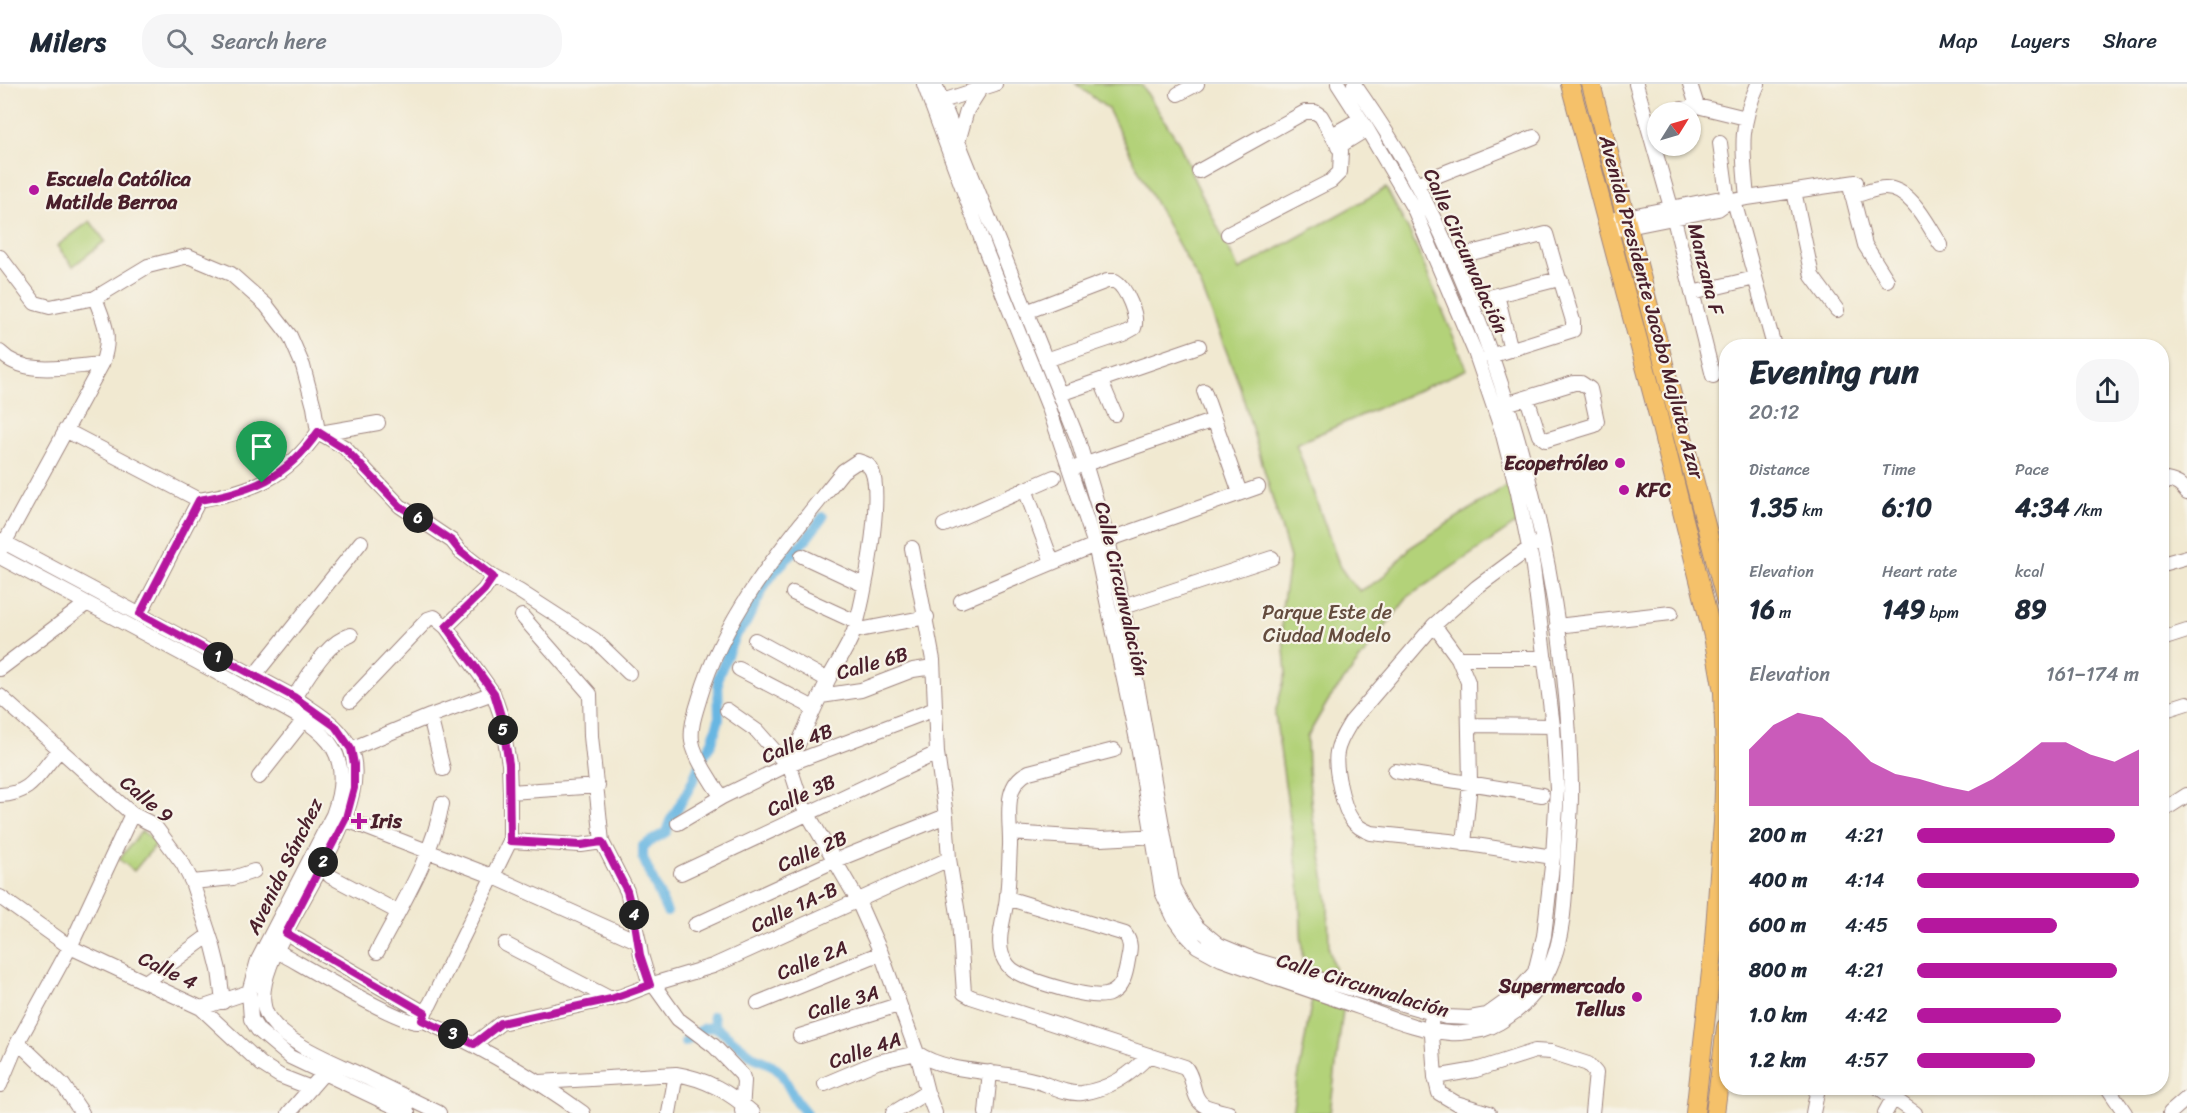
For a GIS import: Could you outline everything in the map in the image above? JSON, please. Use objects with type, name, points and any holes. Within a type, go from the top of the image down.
[{"type":"main road","name":"Avenida Presidente Jacobo Majluta Azar","points":[[1570,84],[1655,404],[1719,664]]},
{"type":"main road","name":"Avenida Presidente Jacobo Majluta Azar","points":[[1591,84],[1719,575]]},
{"type":"main road","name":"Avenida Presidente Jacobo Majluta Azar","points":[[1695,1113],[1713,954],[1719,875]]},
{"type":"main road","points":[[1714,1113],[1719,1077]]},
{"type":"street","points":[[1178,94],[1197,84]]},
{"type":"street","name":"Calle Circunvalación","points":[[937,103],[987,254],[1102,542],[1123,606],[1158,836],[1162,892],[1175,920],[1197,946],[1221,959],[1275,979],[1433,1030],[1461,1033],[1482,1030],[1500,1023],[1531,999],[1543,984],[1557,953],[1565,894],[1571,788],[1568,715],[1557,626],[1541,539],[1519,441],[1470,302],[1452,258],[1416,184],[1355,94],[1338,84]]},
{"type":"street","name":"Manzana F","points":[[1636,84],[1647,106]]},
{"type":"street","points":[[1690,84],[1696,102]]},
{"type":"street","points":[[1736,200],[1746,118],[1758,84]]},
{"type":"street","name":"Calle Circunvalación","points":[[929,85],[958,142],[1086,464],[1137,740],[1158,836],[1173,887],[1192,920],[1219,945],[1255,960],[1446,1017],[1470,1018],[1487,1015],[1515,995],[1527,983],[1535,972],[1544,936],[1553,857],[1557,789],[1545,658],[1529,549],[1502,431],[1474,352],[1414,211],[1364,124],[1355,94]]},
{"type":"street","points":[[937,103],[988,86]]},
{"type":"street","points":[[958,142],[967,110],[988,86]]},
{"type":"street","points":[[1701,107],[1746,118]]},
{"type":"street","points":[[1199,171],[1305,112],[1315,112],[1321,116],[1341,151],[1340,172],[1331,181],[1228,234]]},
{"type":"street","points":[[1335,141],[1364,124]]},
{"type":"street","points":[[1416,184],[1534,137]]},
{"type":"street","points":[[1720,143],[1772,339]]},
{"type":"street","name":"Manzana F","points":[[1660,156],[1713,376]]},
{"type":"street","points":[[1607,226],[1672,212],[1719,209],[1736,200],[1852,182],[1852,196],[1865,245],[1887,280]]},
{"type":"street","points":[[1852,196],[1880,189],[1896,190],[1907,197],[1941,245]]},
{"type":"street","points":[[1794,191],[1812,276],[1837,310]]},
{"type":"street","points":[[1452,258],[1546,234],[1573,321],[1573,330],[1490,356]]},
{"type":"street","points":[[0,256],[35,303],[50,307],[95,298],[148,266],[188,255],[231,274],[266,305],[290,336],[303,366],[315,406],[319,432],[345,449],[400,506],[452,541],[460,551],[493,577],[595,640],[629,673]]},
{"type":"street","points":[[1692,293],[1755,278]]},
{"type":"street","points":[[1470,302],[1559,279]]},
{"type":"street","points":[[1026,312],[1107,281],[1115,281],[1125,289],[1136,320],[1134,328],[1123,334],[1046,360]]},
{"type":"street","points":[[1497,296],[1512,350]]},
{"type":"street","points":[[95,298],[108,332],[108,348],[102,364],[1,544],[140,614],[294,697],[335,726],[351,749],[430,716],[494,693]]},
{"type":"street","points":[[1060,394],[1199,346]]},
{"type":"street","points":[[0,352],[26,368],[102,364]]},
{"type":"street","points":[[1101,381],[1115,414]]},
{"type":"street","points":[[1506,404],[1527,398],[1581,383],[1590,389],[1597,421],[1595,425],[1546,440],[1539,435],[1527,398]]},
{"type":"street","points":[[1204,391],[1240,493]]},
{"type":"street","points":[[1071,469],[1214,420]]},
{"type":"street","points":[[65,430],[199,500],[230,495],[262,483],[293,463],[319,432],[378,423]]},
{"type":"street","points":[[722,797],[692,743],[693,722],[704,683],[733,621],[754,586],[843,471],[858,461],[867,463],[875,483],[875,516],[855,626],[788,765]]},
{"type":"street","points":[[944,525],[1054,477]]},
{"type":"street","points":[[2169,483],[2180,484],[2187,493]]},
{"type":"street","points":[[961,601],[1102,542],[1258,487]]},
{"type":"street","points":[[1025,489],[1052,562]]},
{"type":"street","points":[[140,614],[199,500]]},
{"type":"street","points":[[1541,539],[1477,587],[1434,625],[1351,722],[1341,738],[1337,754],[1338,771],[1347,811],[1360,828],[1371,833],[1553,857]]},
{"type":"street","points":[[254,676],[361,542]]},
{"type":"street","points":[[912,548],[927,617],[933,667],[937,753],[946,816],[949,859],[959,920],[963,989],[967,995],[1185,1067],[1190,1071],[1201,1109],[1229,1113]]},
{"type":"street","points":[[802,556],[864,585]]},
{"type":"street","name":"Avenida Sánchez","points":[[0,557],[304,720],[330,743],[339,762],[342,784],[340,817],[258,960],[249,992],[251,1019],[258,1030],[290,1057],[329,1067],[439,1113]]},
{"type":"street","points":[[2169,562],[2187,557]]},
{"type":"street","points":[[1123,606],[1272,558]]},
{"type":"street","points":[[446,627],[484,590],[493,577]]},
{"type":"street","points":[[793,593],[855,626],[927,617]]},
{"type":"street","points":[[0,669],[86,604]]},
{"type":"street","points":[[1557,626],[1671,613]]},
{"type":"street","points":[[522,616],[590,694],[591,736],[598,786],[602,842],[627,891],[640,955],[652,985],[678,1019],[712,1044],[742,1075],[746,1110]]},
{"type":"street","points":[[277,951],[390,1013],[413,1023],[424,1016],[510,841],[509,764],[501,716],[494,693],[446,627],[434,617],[428,619],[350,701]]},
{"type":"street","points":[[1434,625],[1458,658],[1468,682],[1470,783],[1464,844]]},
{"type":"street","points":[[2169,637],[2187,631]]},
{"type":"street","points":[[294,697],[330,648],[344,637],[351,635]]},
{"type":"street","points":[[755,640],[828,680]]},
{"type":"street","points":[[1458,658],[1545,658]]},
{"type":"street","name":"Calle 6B","points":[[818,702],[861,690],[913,670],[933,667]]},
{"type":"street","points":[[739,669],[818,702]]},
{"type":"street","name":"Calle 9","points":[[0,696],[132,814],[154,825],[183,864],[192,882],[219,970],[223,1002]]},
{"type":"street","points":[[2169,709],[2187,703]]},
{"type":"street","name":"Calle 4B","points":[[678,823],[722,797],[788,765],[935,709]]},
{"type":"street","points":[[727,710],[757,731],[788,765],[807,814],[857,899],[881,953],[917,1053],[935,1113]]},
{"type":"street","points":[[430,716],[442,769]]},
{"type":"street","points":[[259,777],[304,720]]},
{"type":"street","points":[[1470,725],[1553,726]]},
{"type":"street","name":"Avenida Sánchez","points":[[351,749],[354,764],[354,788],[277,951],[265,984],[263,996],[265,1011],[275,1025],[382,1108],[408,1113]]},
{"type":"street","points":[[0,795],[16,794],[28,788],[45,765],[60,750]]},
{"type":"street","points":[[1007,898],[1125,934],[1130,946],[1122,984],[1108,995],[1093,996],[1017,972],[1006,963],[1001,951],[1007,898],[1012,786],[1023,775],[1114,750]]},
{"type":"street","name":"Calle 3B","points":[[681,873],[937,753]]},
{"type":"street","points":[[1395,771],[1542,795]]},
{"type":"street","points":[[510,792],[598,786]]},
{"type":"street","points":[[2169,807],[2187,795]]},
{"type":"street","points":[[377,952],[428,852],[438,827],[442,804]]},
{"type":"street","points":[[0,1085],[18,1042],[70,947],[132,814]]},
{"type":"street","name":"Calle 2B","points":[[695,925],[834,861],[946,816]]},
{"type":"street","points":[[340,817],[492,876],[639,942]]},
{"type":"street","points":[[1011,833],[1101,839],[1158,836]]},
{"type":"street","points":[[510,841],[581,845],[602,842]]},
{"type":"street","name":"Calle 1A-B","points":[[474,1044],[501,1023],[611,999],[713,966],[949,859]]},
{"type":"street","points":[[192,882],[233,878],[254,871]]},
{"type":"street","points":[[330,876],[398,912]]},
{"type":"street","name":"Calle 4","points":[[0,897],[70,947],[201,1008],[261,1064],[280,1076],[311,1088]]},
{"type":"street","points":[[286,933],[540,1082],[583,1113]]},
{"type":"street","points":[[147,981],[208,936]]},
{"type":"street","points":[[505,944],[611,999]]},
{"type":"street","name":"Calle 2A","points":[[758,1003],[881,953]]},
{"type":"street","points":[[201,1008],[249,992]]},
{"type":"street","name":"Calle 3A","points":[[800,1036],[898,1005]]},
{"type":"street","points":[[1429,1011],[1433,1030],[1435,1077],[1439,1094],[1456,1103],[1489,1113]]},
{"type":"street","points":[[18,1042],[63,1085],[82,1113]]},
{"type":"street","points":[[1435,1077],[1476,1070],[1535,1051],[1551,1052],[1588,1064],[1596,1073],[1592,1113]]},
{"type":"street","points":[[917,1053],[926,1059],[945,1065],[1024,1078],[1080,1093],[1122,1079],[1149,1055]]},
{"type":"street","name":"Calle 4A","points":[[825,1084],[877,1062],[917,1053]]},
{"type":"street","points":[[292,1112],[329,1067]]},
{"type":"street","points":[[986,1113],[990,1072]]},
{"type":"street","points":[[540,1082],[676,1074],[696,1077],[720,1087],[746,1110]]},
{"type":"street","points":[[669,1113],[676,1074]]},
{"type":"street","points":[[893,1113],[927,1092]]},
{"type":"street","points":[[1813,1113],[1817,1095]]},
{"type":"street","points":[[1885,1113],[1894,1095]]},
{"type":"street","points":[[1899,1095],[1915,1113]]},
{"type":"street","points":[[2113,1095],[2125,1113]]},
{"type":"street","points":[[2170,1113],[2187,1098]]},
{"type":"green space","name":"Parque Este de Ciudad Modelo","points":[[1076,84],[1141,84],[1179,143],[1239,270],[1386,188],[1412,237],[1467,369],[1296,444],[1340,567],[1360,591],[1381,579],[1411,547],[1509,484],[1517,523],[1408,597],[1328,701],[1307,737],[1313,820],[1328,904],[1329,949],[1337,979],[1303,972],[1299,882],[1275,714],[1286,673],[1281,613],[1290,558],[1239,384],[1200,283],[1151,195],[1108,109]]},
{"type":"green space","points":[[90,221],[105,241],[73,266],[57,246]]},
{"type":"green space","points":[[142,831],[157,843],[134,871],[119,859]]},
{"type":"green space","points":[[1312,999],[1343,1010],[1330,1113],[1292,1113]]},
{"type":"waterway","points":[[667,912],[643,858],[643,846],[666,832],[712,742],[719,719],[718,677],[735,636],[746,623],[765,585],[776,570],[807,538],[823,517]]},
{"type":"waterway","points":[[685,1042],[704,1028],[716,1027],[713,1016]]},
{"type":"waterway","points":[[716,1027],[754,1057],[772,1065],[781,1073],[797,1102],[806,1113]]},
{"type":"place","name":"Escuela Católica Matilde Berroa","points":[[34,190]]},
{"type":"place","name":"Ecopetróleo","points":[[1620,463]]},
{"type":"place","name":"KFC","points":[[1624,490]]},
{"type":"place","name":"Iris","points":[[359,821]]},
{"type":"place","name":"Supermercado Tellus","points":[[1637,997]]},
{"type":"route","points":[[318,432],[342,446],[400,506],[452,541],[460,551],[493,577],[484,590],[446,627],[494,693],[501,716],[509,764],[510,841],[581,845],[602,842],[627,891],[640,955],[650,985],[611,999],[501,1023],[474,1044],[422,1020],[425,1013],[286,933],[346,818],[353,797],[355,776],[351,749],[335,726],[294,697],[140,614],[199,500],[230,495],[262,483],[293,463],[318,432]]}]
